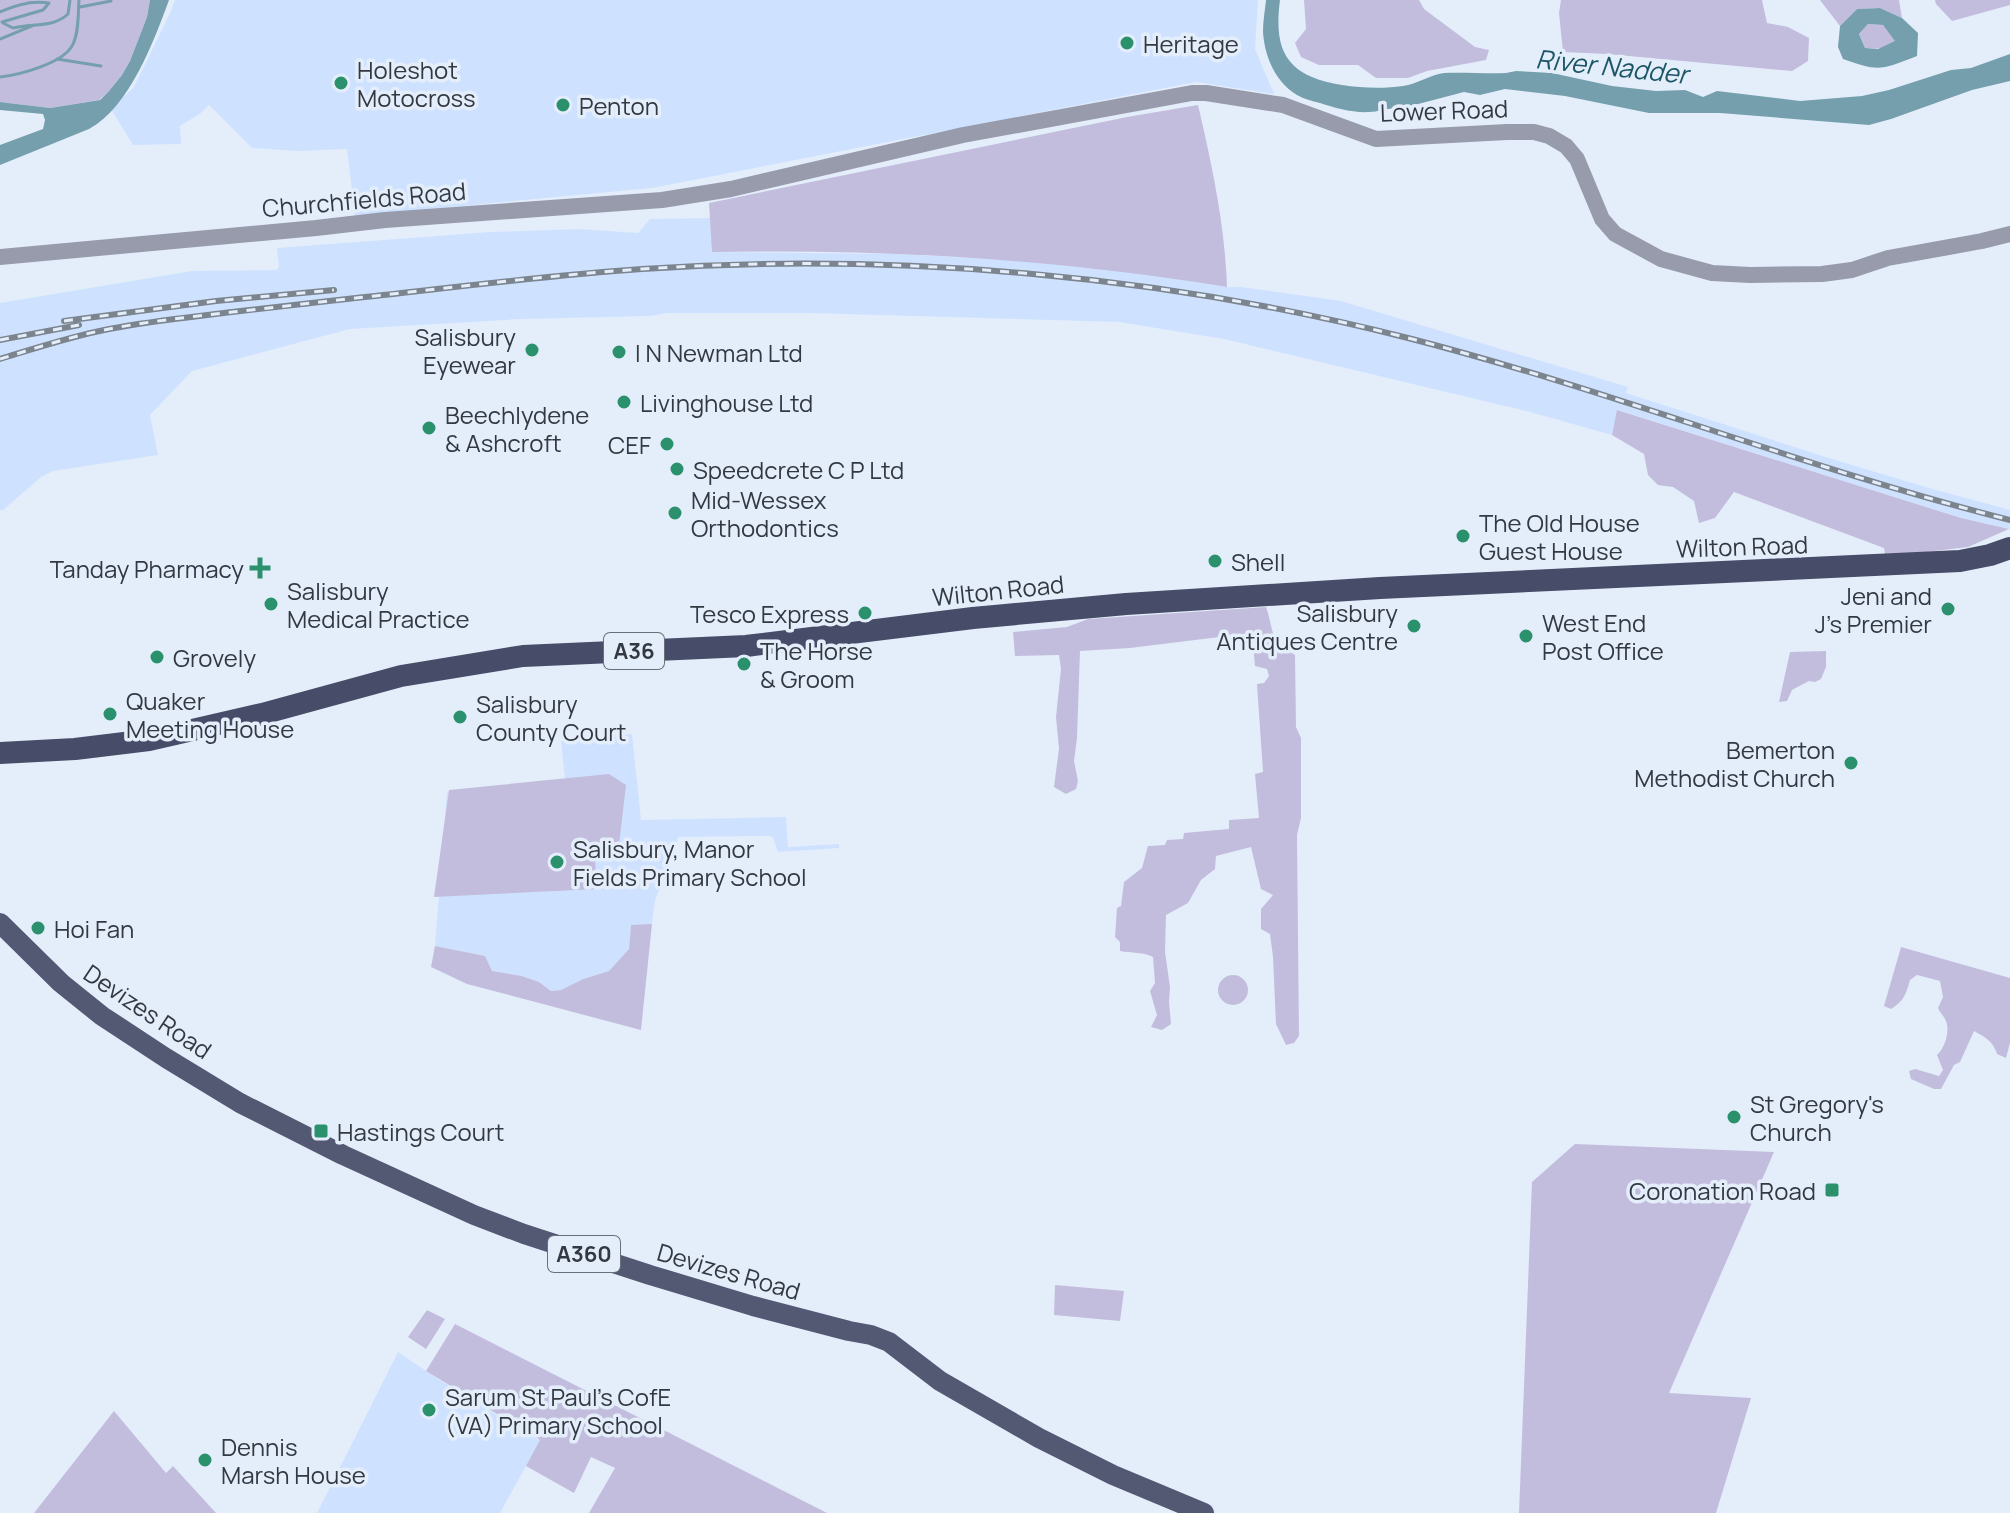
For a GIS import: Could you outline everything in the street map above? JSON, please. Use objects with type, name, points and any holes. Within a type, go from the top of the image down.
[{"type":"highway","name":"Wilton Road","points":[[0,753],[75,749],[149,740],[273,711],[401,676],[523,656],[746,646],[965,619],[1126,604],[1380,588],[1877,566],[1960,561],[2000,552]]},
{"type":"main road","name":"Devizes Road","points":[[0,923],[61,983],[102,1016],[240,1103],[353,1160],[474,1215],[551,1243],[742,1303],[889,1342],[930,1374],[1039,1438],[1113,1475],[1204,1513]]},
{"type":"street","name":"Lower Road","points":[[731,189],[963,135],[1206,93],[1283,105],[1376,139],[1507,132],[1534,132],[1549,136],[1566,146],[1577,159],[1602,219],[1615,234],[1661,259],[1712,273],[1822,274],[2010,234]]},
{"type":"street","name":"Churchfields Road","points":[[0,257],[399,219],[662,200],[731,189]]},
{"type":"shaded area","points":[[0,0],[150,0],[147,17],[130,61],[109,91],[99,100],[50,108],[0,102]]},
{"type":"shaded area","points":[[150,0],[169,0],[138,72],[116,106],[89,129],[0,165],[0,145],[43,129],[45,120],[43,114],[0,110],[0,102],[50,108],[100,100],[130,61],[147,17]]},
{"type":"shaded area","points":[[175,0],[1258,0],[1255,49],[1274,94],[1196,82],[652,188],[355,216],[347,149],[299,151],[252,148],[209,105],[180,126],[181,144],[133,145],[111,109],[134,87]]},
{"type":"shaded area","points":[[1266,0],[1280,0],[1279,34],[1288,59],[1309,75],[1350,86],[1395,87],[1444,73],[1516,71],[1552,73],[1612,86],[1656,91],[1685,90],[1703,97],[1717,91],[1800,101],[1862,96],[1889,90],[2010,54],[2010,81],[1972,90],[1869,125],[1720,113],[1649,113],[1565,96],[1505,89],[1480,95],[1464,92],[1399,109],[1357,112],[1305,99],[1283,83],[1272,67],[1266,49],[1263,31]]},
{"type":"shaded area","points":[[1304,0],[1419,0],[1424,9],[1475,47],[1489,50],[1486,60],[1427,71],[1408,78],[1376,78],[1358,65],[1319,65],[1301,57],[1295,43],[1306,29]]},
{"type":"shaded area","points":[[1561,0],[1762,0],[1767,23],[1788,27],[1809,38],[1808,61],[1792,71],[1563,52],[1559,13]]},
{"type":"shaded area","points":[[1820,0],[1899,0],[1902,18],[1880,8],[1857,9],[1840,26]]},
{"type":"shaded area","points":[[1935,0],[2010,0],[2010,5],[1952,21]]},
{"type":"shaded area","points":[[1880,8],[1902,18],[1918,33],[1917,56],[1880,68],[1843,59],[1838,47],[1840,26],[1857,9]],"holes":[[[1868,24],[1883,25],[1895,41],[1878,49],[1865,48],[1859,34]]]},
{"type":"shaded area","points":[[1868,24],[1883,25],[1896,41],[1881,48],[1865,48],[1859,34]]},
{"type":"shaded area","points":[[1198,105],[1221,218],[1227,287],[1099,269],[971,258],[842,252],[712,252],[709,203]]},
{"type":"shaded area","points":[[710,218],[713,252],[896,254],[1030,261],[1341,301],[1628,387],[1626,393],[1832,459],[2010,510],[2010,529],[1961,518],[1618,410],[1612,435],[1530,412],[1224,339],[1119,322],[808,313],[668,313],[350,329],[192,371],[150,415],[158,455],[53,471],[0,510],[0,303],[192,271],[276,270],[279,267],[277,248],[490,232],[579,229],[638,233],[650,219]]},
{"type":"shaded area","points":[[1617,410],[1961,518],[2009,529],[1968,547],[1885,554],[1884,548],[1734,492],[1715,518],[1699,523],[1694,501],[1673,487],[1658,485],[1648,475],[1644,454],[1612,435]]},
{"type":"shaded area","points":[[1266,607],[1276,640],[1295,655],[1296,727],[1301,738],[1301,818],[1297,835],[1299,1036],[1294,1043],[1286,1045],[1276,1024],[1270,934],[1261,929],[1261,909],[1273,895],[1261,889],[1251,847],[1216,856],[1215,869],[1201,880],[1188,903],[1166,915],[1165,952],[1171,1024],[1162,1030],[1151,1027],[1157,1015],[1150,991],[1155,983],[1153,957],[1120,951],[1120,942],[1115,937],[1117,908],[1121,906],[1124,882],[1142,868],[1148,846],[1183,839],[1184,833],[1229,829],[1229,820],[1259,818],[1255,774],[1263,772],[1257,684],[1264,683],[1269,676],[1267,669],[1255,666],[1252,633],[1080,651],[1074,761],[1078,781],[1076,789],[1066,794],[1054,787],[1059,749],[1056,717],[1061,669],[1059,655],[1015,656],[1013,632],[1067,627],[1088,619]]},
{"type":"shaded area","points":[[1826,651],[1826,667],[1821,679],[1792,690],[1787,701],[1779,702],[1790,652]]},
{"type":"shaded area","name":"Salisbury, Manor Fields Primary School","points":[[632,734],[641,820],[786,817],[788,847],[839,844],[839,848],[778,852],[770,836],[678,837],[675,854],[655,900],[652,924],[631,926],[629,949],[609,971],[561,990],[551,991],[539,982],[522,976],[492,971],[484,956],[435,946],[447,792],[565,779],[561,741]]},
{"type":"shaded area","points":[[609,774],[626,785],[619,845],[595,861],[597,889],[434,897],[449,790]]},
{"type":"shaded area","points":[[652,924],[641,1030],[467,984],[431,967],[435,946],[485,956],[492,971],[522,976],[539,982],[551,991],[561,990],[609,971],[629,949],[631,925]]},
{"type":"shaded area","points":[[1901,947],[2010,978],[2010,1043],[2006,1058],[1997,1054],[1985,1037],[1974,1031],[1960,1062],[1954,1065],[1941,1089],[1911,1079],[1909,1071],[1915,1069],[1939,1076],[1943,1070],[1937,1055],[1946,1039],[1947,1025],[1938,1008],[1943,997],[1940,981],[1917,975],[1910,980],[1899,1003],[1891,1009],[1884,1006]]},
{"type":"shaded area","points":[[1233,975],[1244,979],[1248,990],[1244,1001],[1233,1005],[1222,1001],[1218,990],[1222,979]]},
{"type":"shaded area","points":[[1575,1144],[1774,1152],[1669,1393],[1751,1398],[1716,1513],[1519,1513],[1532,1182]]},
{"type":"shaded area","points":[[1055,1285],[1124,1291],[1120,1321],[1054,1315]]},
{"type":"shaded area","points":[[427,1310],[445,1319],[426,1349],[408,1337]]},
{"type":"shaded area","points":[[455,1324],[827,1513],[589,1513],[615,1468],[591,1457],[574,1493],[526,1466],[540,1440],[426,1371]]},
{"type":"shaded area","name":"Sarum St Paul's CofE (VA) Primary School","points":[[398,1352],[540,1441],[500,1513],[317,1513]]},
{"type":"shaded area","points":[[114,1411],[166,1473],[173,1466],[216,1513],[34,1513]]},
{"type":"waterway","points":[[3,23],[13,28],[56,21],[68,14],[70,0]]},
{"type":"waterway","points":[[0,77],[41,67],[68,51],[76,34],[79,0]]},
{"type":"waterway","points":[[80,7],[111,1]]},
{"type":"waterway","points":[[0,12],[24,4],[49,3],[43,10],[2,22]]},
{"type":"waterway","points":[[0,39],[34,25]]},
{"type":"waterway","points":[[57,59],[101,66]]},
{"type":"railway","points":[[0,359],[81,335],[155,321],[609,271],[737,264],[834,264],[1028,274],[1220,298],[1408,338],[1559,381],[1934,500],[2010,520]]},
{"type":"railway","points":[[64,321],[216,301],[334,290]]},
{"type":"railway","points":[[0,340],[79,325]]},
{"type":"place","name":"Heritage","points":[[1127,43]]},
{"type":"place","name":"Holeshot Motocross","points":[[341,83]]},
{"type":"place","name":"Penton","points":[[563,105]]},
{"type":"place","name":"Salisbury Eyewear","points":[[532,350]]},
{"type":"place","name":"I N Newman Ltd","points":[[619,352]]},
{"type":"place","name":"Livinghouse Ltd","points":[[624,402]]},
{"type":"place","name":"Beechlydene & Ashcroft","points":[[429,428]]},
{"type":"place","name":"CEF","points":[[667,444]]},
{"type":"place","name":"Speedcrete C P Ltd","points":[[677,469]]},
{"type":"place","name":"Mid-Wessex Orthodontics","points":[[675,513]]},
{"type":"place","name":"The Old House Guest House","points":[[1463,536]]},
{"type":"place","name":"Shell","points":[[1215,561]]},
{"type":"place","name":"Tanday Pharmacy","points":[[260,568]]},
{"type":"place","name":"Salisbury Medical Practice","points":[[271,604]]},
{"type":"place","name":"Jeni and J's Premier","points":[[1948,609]]},
{"type":"place","name":"Tesco Express","points":[[865,613]]},
{"type":"place","name":"Salisbury Antiques Centre","points":[[1414,626]]},
{"type":"place","name":"West End Post Office","points":[[1526,636]]},
{"type":"place","name":"Grovely","points":[[157,657]]},
{"type":"place","name":"The Horse & Groom","points":[[744,664]]},
{"type":"place","name":"Quaker Meeting House","points":[[110,714]]},
{"type":"place","name":"Salisbury County Court","points":[[460,717]]},
{"type":"place","name":"Bemerton Methodist Church","points":[[1851,763]]},
{"type":"place","name":"Salisbury, Manor Fields Primary School","points":[[557,862]]},
{"type":"place","name":"Hoi Fan","points":[[38,928]]},
{"type":"place","name":"St Gregory's Church","points":[[1734,1117]]},
{"type":"place","name":"Hastings Court","points":[[321,1131]]},
{"type":"place","name":"Coronation Road","points":[[1832,1190]]},
{"type":"place","name":"Sarum St Paul's CofE (VA) Primary School","points":[[429,1410]]},
{"type":"place","name":"Dennis Marsh House","points":[[205,1460]]},
{"type":"water label","name":"River Nadder","points":[[1612,66]]}]
